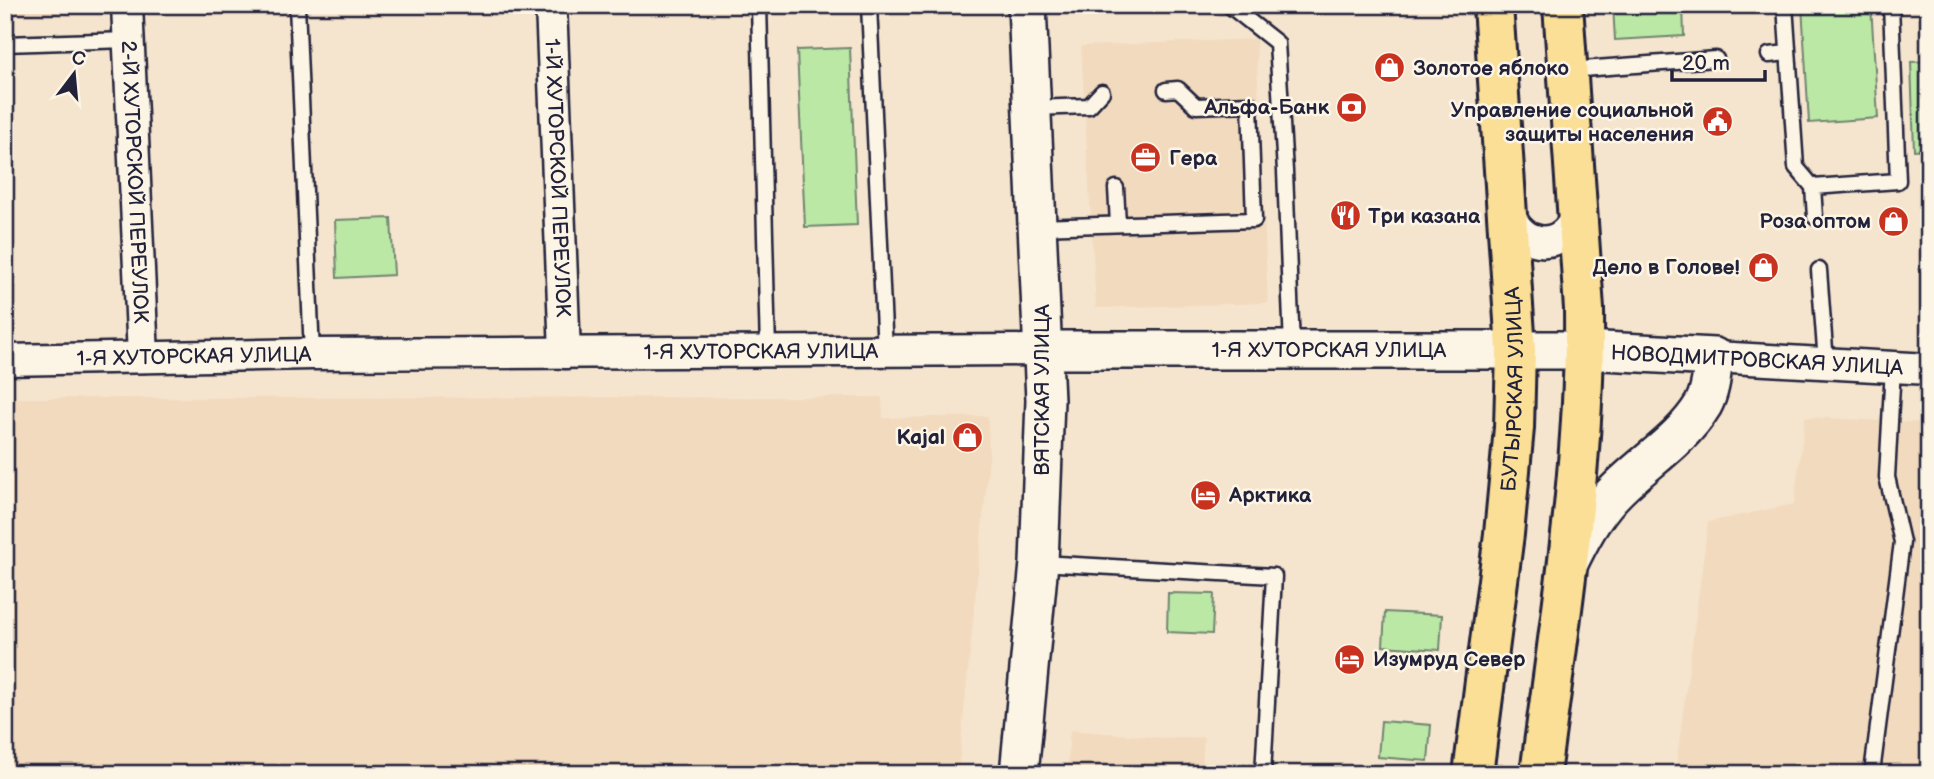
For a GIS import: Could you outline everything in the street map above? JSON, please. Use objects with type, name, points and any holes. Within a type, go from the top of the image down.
[{"type":"main road","name":"БУТЫРСКАЯ УЛИЦА","points":[[1473,774],[1506,508],[1514,428],[1517,350],[1493,5]]},
{"type":"main road","points":[[1540,774],[1567,568],[1585,350],[1578,205],[1563,5]]},
{"type":"street","name":"2-Й ХУТОРСКОЙ ПЕРЕУЛОК","points":[[127,5],[143,357]]},
{"type":"street","name":"1-Й ХУТОРСКОЙ ПЕРЕУЛОК","points":[[551,5],[565,352]]},
{"type":"street","name":"ВЯТСКАЯ УЛИЦА","points":[[1019,774],[1039,563],[1045,400],[1045,350],[1027,5]]},
{"type":"street","points":[[1508,208],[1510,220],[1517,231],[1538,242],[1562,237],[1576,218],[1578,205]]},
{"type":"street","name":"1-Я ХУТОРСКАЯ УЛИЦА","points":[[5,360],[565,352],[1585,350]]},
{"type":"street","name":"НОВОДМИТРОВСКАЯ УЛИЦА","points":[[1585,350],[1929,369]]},
{"type":"street","points":[[1567,568],[1588,525],[1612,495],[1667,446],[1704,403],[1712,381],[1714,358]]},
{"type":"lane","points":[[297,5],[312,354]]},
{"type":"lane","points":[[759,5],[768,351]]},
{"type":"lane","points":[[869,5],[885,352]]},
{"type":"lane","points":[[1229,5],[1277,43],[1292,351]]},
{"type":"lane","points":[[1785,5],[1796,167],[1813,187],[1815,217]]},
{"type":"lane","points":[[1813,187],[1898,181],[1891,5]]},
{"type":"lane","points":[[5,44],[128,40]]},
{"type":"lane","points":[[1769,55],[1788,53]]},
{"type":"lane","points":[[1567,70],[1716,59]]},
{"type":"lane","points":[[1038,227],[1254,220],[1250,104],[1196,106],[1178,89],[1166,90]]},
{"type":"lane","points":[[1032,108],[1089,106],[1102,92]]},
{"type":"lane","points":[[1116,188],[1118,224]]},
{"type":"lane","points":[[1819,270],[1826,363]]},
{"type":"lane","points":[[1873,765],[1902,542],[1887,477],[1893,367]]},
{"type":"lane","points":[[1039,563],[1274,576],[1263,774]]},
{"type":"shaded area","points":[[5,5],[83,5],[83,13],[5,14]]},
{"type":"shaded area","points":[[1256,39],[1268,303],[1096,308],[1081,46]]},
{"type":"shaded area","points":[[882,397],[883,418],[988,416],[989,459],[958,774],[5,774],[5,398]]},
{"type":"shaded area","points":[[1805,417],[1929,423],[1929,774],[1675,774],[1708,522],[1794,504]]},
{"type":"shaded area","points":[[1070,730],[1166,738],[1204,737],[1202,774],[1067,774]]},
{"type":"green space","points":[[1613,5],[1683,5],[1684,36],[1615,40]]},
{"type":"green space","points":[[1802,5],[1871,5],[1878,118],[1809,123]]},
{"type":"green space","points":[[850,48],[857,225],[805,227],[797,50]]},
{"type":"green space","points":[[1929,61],[1929,149],[1914,150],[1911,62]]},
{"type":"green space","points":[[391,218],[394,275],[337,278],[335,220]]},
{"type":"green space","points":[[1168,593],[1214,594],[1212,634],[1167,632]]},
{"type":"green space","points":[[1385,612],[1442,615],[1440,650],[1383,646]]},
{"type":"green space","points":[[1381,721],[1431,725],[1428,761],[1378,757]]},
{"type":"place","name":"Золотое яблоко","points":[[1390,68]]},
{"type":"place","name":"Альфа-Банк","points":[[1352,107]]},
{"type":"place","name":"Управление социальной защиты населения","points":[[1717,122]]},
{"type":"place","name":"Гера","points":[[1146,158]]},
{"type":"place","name":"Три казана","points":[[1345,216]]},
{"type":"place","name":"Роза оптом","points":[[1894,221]]},
{"type":"place","name":"Дело в Голове!","points":[[1763,267]]},
{"type":"place","name":"Kajal","points":[[968,437]]},
{"type":"place","name":"Арктика","points":[[1206,495]]},
{"type":"place","name":"Изумруд Север","points":[[1350,659]]}]
